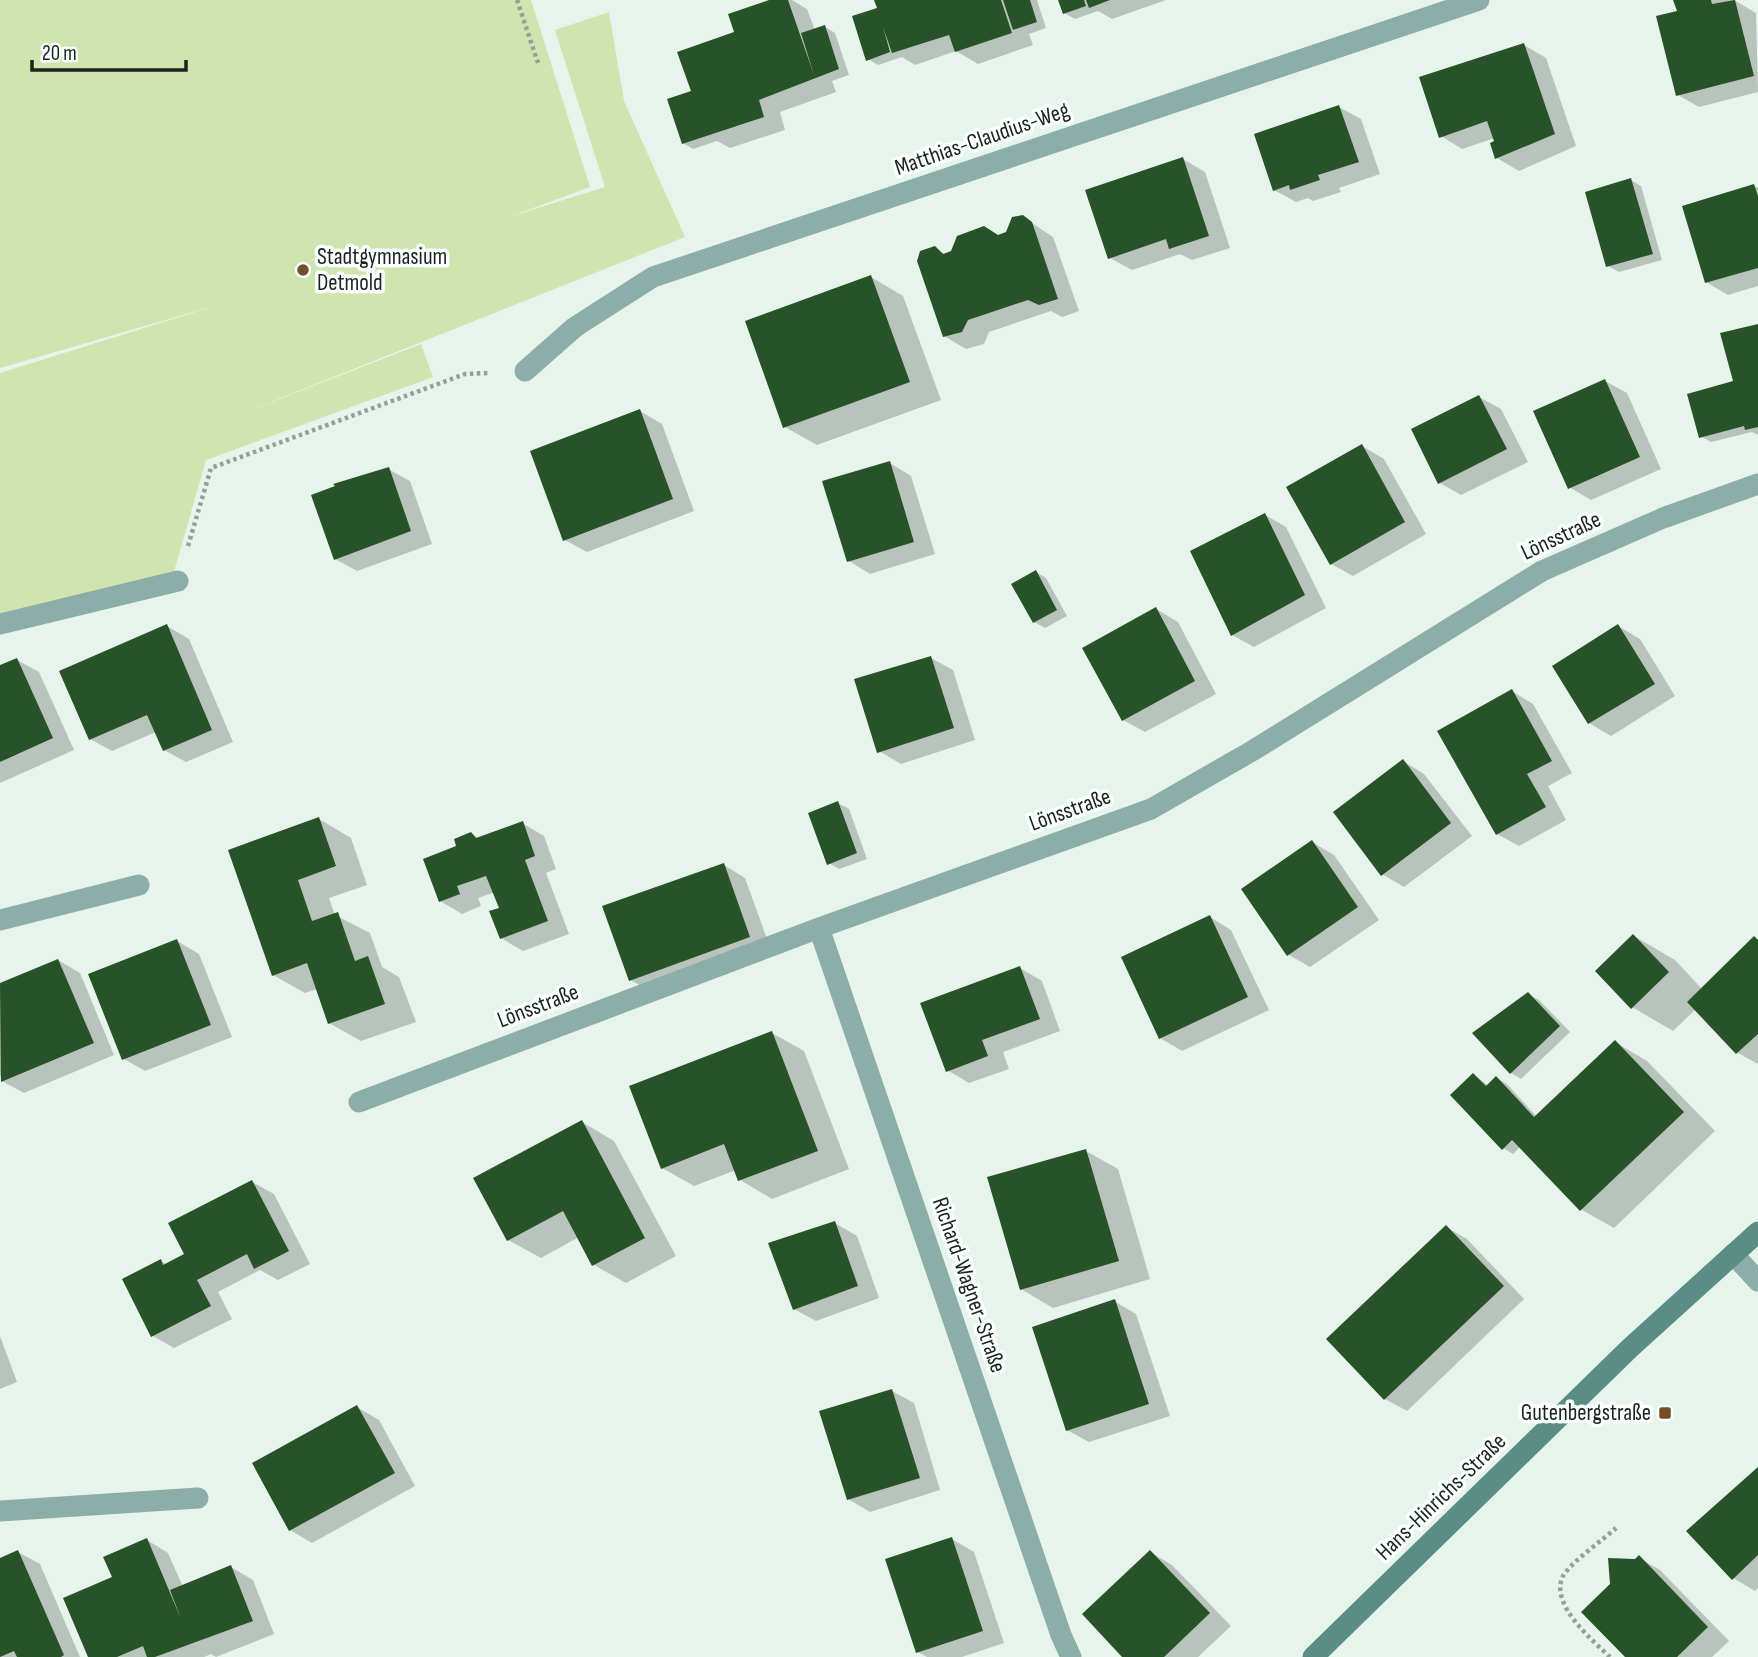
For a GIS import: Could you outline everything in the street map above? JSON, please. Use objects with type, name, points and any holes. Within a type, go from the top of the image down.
[{"type":"main road","name":"Hans-Hinrichs-Straße","points":[[1313,1657],[1630,1348],[1758,1231]]},
{"type":"street","name":"Matthias-Claudius-Weg","points":[[525,371],[575,327],[653,277],[1479,0]]},
{"type":"street","name":"Lönsstraße","points":[[359,1101],[819,929],[1151,809],[1252,751],[1542,571],[1663,518],[1758,484]]},
{"type":"street","points":[[0,624],[178,581]]},
{"type":"street","points":[[0,920],[138,885]]},
{"type":"street","name":"Richard-Wagner-Straße","points":[[819,929],[1061,1636],[1071,1657]]},
{"type":"street","points":[[1733,1254],[1758,1281]]},
{"type":"street","points":[[0,1511],[198,1498]]},
{"type":"path","points":[[517,0],[538,62]]},
{"type":"path","points":[[178,581],[211,468],[465,374],[525,371]]},
{"type":"path","points":[[1610,1657],[1568,1610],[1560,1589],[1564,1574],[1616,1528]]},
{"type":"green space","name":"Stadtgymnasium Detmold","points":[[0,0],[531,0],[590,187],[512,216],[605,187],[555,30],[609,12],[624,101],[685,237],[226,420],[421,344],[433,377],[206,460],[174,572],[0,614],[0,373],[221,304],[0,368]]},
{"type":"building","points":[[769,0],[788,0],[814,75],[801,33],[825,25],[839,69],[759,100],[764,117],[682,144],[667,99],[691,91],[677,52],[734,32],[728,14]]},
{"type":"building","points":[[874,0],[1001,0],[1012,33],[955,52],[949,35],[892,53],[883,27],[890,52],[866,61],[852,16],[877,8]]},
{"type":"building","points":[[1003,0],[1030,0],[1037,22],[1013,30]]},
{"type":"building","points":[[1058,0],[1084,0],[1086,6],[1063,14]]},
{"type":"building","points":[[1086,0],[1110,0],[1089,8]]},
{"type":"building","points":[[1673,0],[1711,0],[1712,4],[1735,0],[1754,76],[1676,96],[1656,16],[1677,11]]},
{"type":"building","points":[[1524,43],[1555,134],[1495,159],[1490,143],[1494,141],[1487,121],[1439,138],[1419,77]]},
{"type":"building","points":[[1339,105],[1359,162],[1318,175],[1320,180],[1290,190],[1289,185],[1273,191],[1254,134]]},
{"type":"building","points":[[1183,157],[1209,236],[1169,249],[1166,239],[1108,259],[1085,190]]},
{"type":"building","points":[[1631,178],[1653,254],[1606,267],[1585,192]]},
{"type":"building","points":[[1754,184],[1758,196],[1758,268],[1705,283],[1682,206]]},
{"type":"building","points":[[1023,215],[1032,222],[1058,299],[1039,305],[1028,300],[968,320],[962,332],[943,337],[917,261],[920,251],[935,246],[943,254],[951,251],[957,236],[984,226],[998,235],[1006,232],[1012,217]]},
{"type":"building","points":[[871,275],[910,382],[783,428],[745,321]]},
{"type":"building","points":[[1758,324],[1758,427],[1745,430],[1744,426],[1699,438],[1687,394],[1733,381],[1720,333]]},
{"type":"building","points":[[1605,379],[1640,457],[1568,489],[1533,411]]},
{"type":"building","points":[[1479,395],[1507,449],[1438,484],[1411,429]]},
{"type":"building","points":[[640,409],[673,499],[563,541],[530,451]]},
{"type":"building","points":[[1362,444],[1405,522],[1330,565],[1286,487]]},
{"type":"building","points":[[890,461],[914,542],[847,562],[822,481]]},
{"type":"building","points":[[389,467],[411,531],[334,560],[311,495],[335,486],[333,484]]},
{"type":"building","points":[[1265,513],[1305,595],[1231,636],[1190,551]]},
{"type":"building","points":[[1036,570],[1057,610],[1033,623],[1011,584]]},
{"type":"building","points":[[1156,607],[1195,681],[1122,721],[1082,648]]},
{"type":"building","points":[[167,624],[212,730],[163,751],[147,715],[89,740],[59,671]]},
{"type":"building","points":[[1618,624],[1655,684],[1588,724],[1552,666]]},
{"type":"building","points":[[931,656],[954,728],[877,753],[854,679]]},
{"type":"building","points":[[17,658],[53,738],[0,762],[0,665]]},
{"type":"building","points":[[1512,689],[1552,761],[1527,774],[1546,807],[1496,835],[1437,731]]},
{"type":"building","points":[[1403,759],[1451,823],[1381,876],[1333,812]]},
{"type":"building","points":[[838,801],[857,853],[827,865],[808,813]]},
{"type":"building","points":[[319,817],[336,866],[298,880],[312,921],[338,912],[355,961],[368,956],[385,1004],[328,1024],[307,963],[272,976],[228,850]]},
{"type":"building","points":[[523,821],[535,856],[525,860],[548,921],[500,939],[489,911],[499,908],[486,876],[457,886],[460,894],[439,902],[423,859],[456,846],[454,839],[471,832],[476,838]]},
{"type":"building","points":[[1312,840],[1358,907],[1287,956],[1241,889]]},
{"type":"building","points":[[724,863],[750,937],[629,981],[602,906]]},
{"type":"building","points":[[1210,915],[1248,997],[1159,1039],[1121,957]]},
{"type":"building","points":[[1633,934],[1669,972],[1631,1009],[1595,971]]},
{"type":"building","points":[[1754,936],[1758,940],[1758,1034],[1736,1054],[1687,1002]]},
{"type":"building","points":[[177,939],[211,1025],[122,1060],[88,974]]},
{"type":"building","points":[[58,959],[94,1043],[1,1082],[0,983]]},
{"type":"building","points":[[1020,966],[1040,1019],[982,1040],[988,1056],[946,1072],[920,1003]]},
{"type":"building","points":[[1528,992],[1560,1026],[1510,1074],[1472,1033]]},
{"type":"building","points":[[772,1031],[818,1151],[738,1181],[724,1144],[661,1169],[629,1086]]},
{"type":"building","points":[[1615,1040],[1684,1112],[1580,1211],[1512,1140],[1502,1150],[1450,1095],[1473,1073],[1486,1086],[1496,1076],[1534,1117]]},
{"type":"building","points":[[582,1120],[645,1238],[592,1266],[563,1211],[507,1241],[473,1178]]},
{"type":"building","points":[[1086,1149],[1119,1261],[1020,1290],[987,1177]]},
{"type":"building","points":[[252,1180],[289,1251],[254,1269],[247,1254],[197,1280],[211,1306],[151,1337],[122,1279],[161,1259],[163,1265],[184,1254],[168,1223]]},
{"type":"building","points":[[835,1221],[858,1286],[793,1310],[768,1243]]},
{"type":"building","points":[[1446,1225],[1504,1286],[1384,1400],[1326,1339]]},
{"type":"building","points":[[1115,1299],[1149,1404],[1066,1431],[1032,1327]]},
{"type":"building","points":[[892,1389],[920,1478],[847,1500],[819,1411]]},
{"type":"building","points":[[357,1405],[395,1473],[289,1531],[252,1463]]},
{"type":"building","points":[[1758,1467],[1758,1555],[1732,1580],[1686,1531]]},
{"type":"building","points":[[952,1537],[983,1631],[916,1653],[885,1559]]},
{"type":"building","points":[[147,1538],[181,1619],[170,1590],[231,1565],[253,1621],[155,1657],[147,1657],[143,1646],[117,1657],[88,1657],[63,1598],[112,1577],[103,1557]]},
{"type":"building","points":[[18,1550],[64,1655],[61,1657],[17,1657],[14,1651],[0,1657],[0,1558]]},
{"type":"building","points":[[1150,1550],[1210,1613],[1164,1657],[1122,1657],[1082,1614]]},
{"type":"building","points":[[1639,1555],[1708,1627],[1677,1657],[1625,1657],[1581,1612],[1610,1584],[1608,1558],[1635,1559]]},
{"type":"place","name":"Stadtgymnasium Detmold","points":[[303,270]]},
{"type":"place","name":"Gutenbergstraße","points":[[1665,1413]]}]
